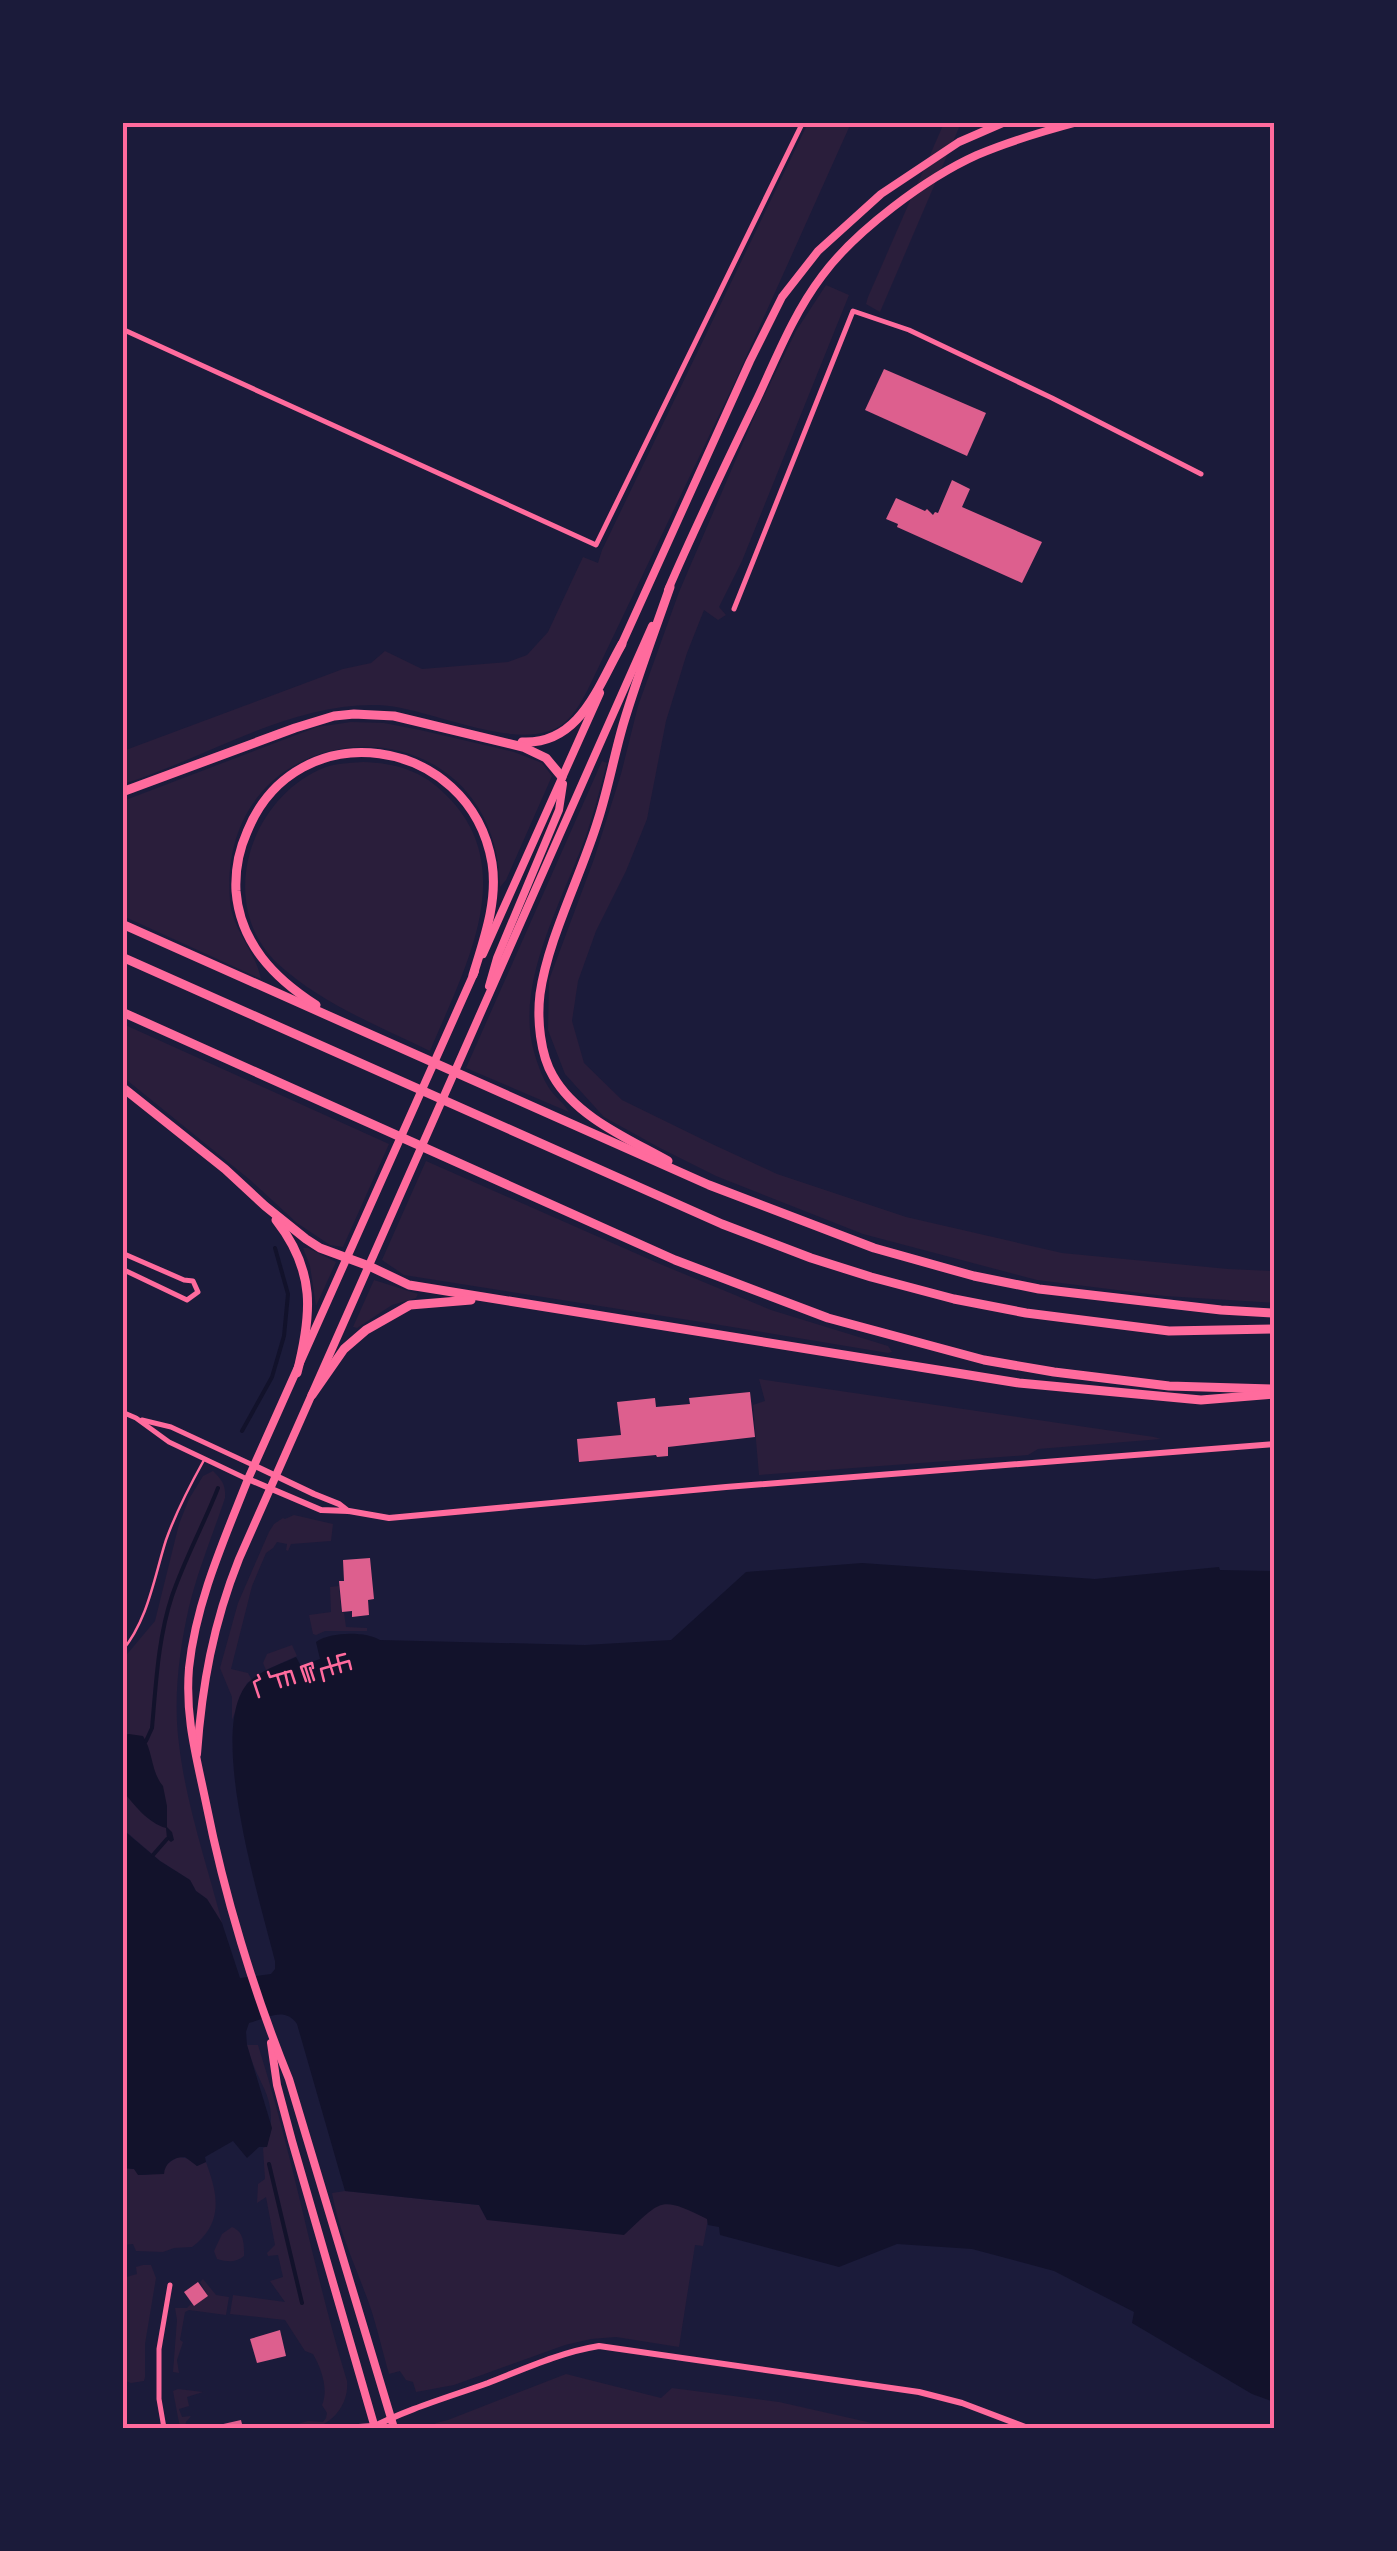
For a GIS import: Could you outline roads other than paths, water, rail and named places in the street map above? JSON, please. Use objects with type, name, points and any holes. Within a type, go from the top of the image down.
[{"type":"highway","points":[[670,587],[624,723],[598,820],[546,966],[540,1025],[552,1076],[571,1098],[596,1120],[709,1185]]},
{"type":"highway","points":[[499,741],[542,741],[567,730],[579,720],[622,644]]},
{"type":"highway","points":[[122,792],[295,728],[354,714],[394,716],[534,751],[546,758],[562,777]]},
{"type":"highway","points":[[344,1022],[290,987],[264,962],[239,914],[236,880],[244,839],[263,800],[296,773],[329,758],[364,752],[416,763],[448,783],[474,813],[490,855],[492,884],[486,931],[474,975]]},
{"type":"highway","points":[[122,924],[709,1185],[874,1248],[1039,1290],[1274,1313]]},
{"type":"highway","points":[[122,957],[722,1224],[811,1258],[954,1299],[1026,1313],[1169,1331],[1274,1330]]},
{"type":"highway","points":[[122,1012],[675,1260],[828,1318],[984,1360],[1054,1372],[1169,1386],[1274,1391]]},
{"type":"highway","points":[[122,1087],[320,1248],[410,1285],[1019,1383],[1202,1400],[1274,1391]]},
{"type":"highway","points":[[265,1206],[296,1248],[306,1280],[308,1330],[297,1373]]},
{"type":"highway","points":[[312,1395],[344,1348],[366,1330],[410,1305],[488,1298]]},
{"type":"main road","points":[[393,2424],[217,1854],[191,1740],[192,1648],[214,1567],[248,1479],[782,297],[818,250],[881,194],[958,142],[1006,122]]},
{"type":"main road","points":[[197,1758],[201,1697],[218,1617],[238,1559],[693,532],[795,317],[823,274],[896,206],[977,156],[1027,136],[1078,122]]},
{"type":"main road","points":[[476,1023],[497,958],[560,810],[562,777]]},
{"type":"main road","points":[[268,2029],[297,2159],[374,2428]]},
{"type":"street","points":[[122,329],[596,545],[802,122]]},
{"type":"street","points":[[734,609],[853,311],[909,330],[1201,474]]},
{"type":"street","points":[[122,1252],[193,1281],[198,1292],[187,1300],[122,1268]]},
{"type":"street","points":[[122,1412],[171,1427],[339,1504],[348,1512]]},
{"type":"street","points":[[136,1418],[169,1442],[320,1510],[389,1518],[1274,1444]]},
{"type":"street","points":[[164,2428],[159,2399],[159,2348],[170,2285]]},
{"type":"street","points":[[344,2428],[393,2424],[543,2362],[600,2346],[919,2392],[962,2403],[1028,2428]]},
{"type":"lane","points":[[122,1651],[133,1638],[144,1613],[180,1502],[204,1459]]},
{"type":"waterway","points":[[242,1431],[272,1377],[284,1336],[288,1294],[275,1248]]},
{"type":"waterway","points":[[146,1741],[152,1728],[167,1612],[218,1488]]},
{"type":"waterway","points":[[153,1855],[167,1839]]},
{"type":"waterway","points":[[269,2164],[302,2303]]}]
